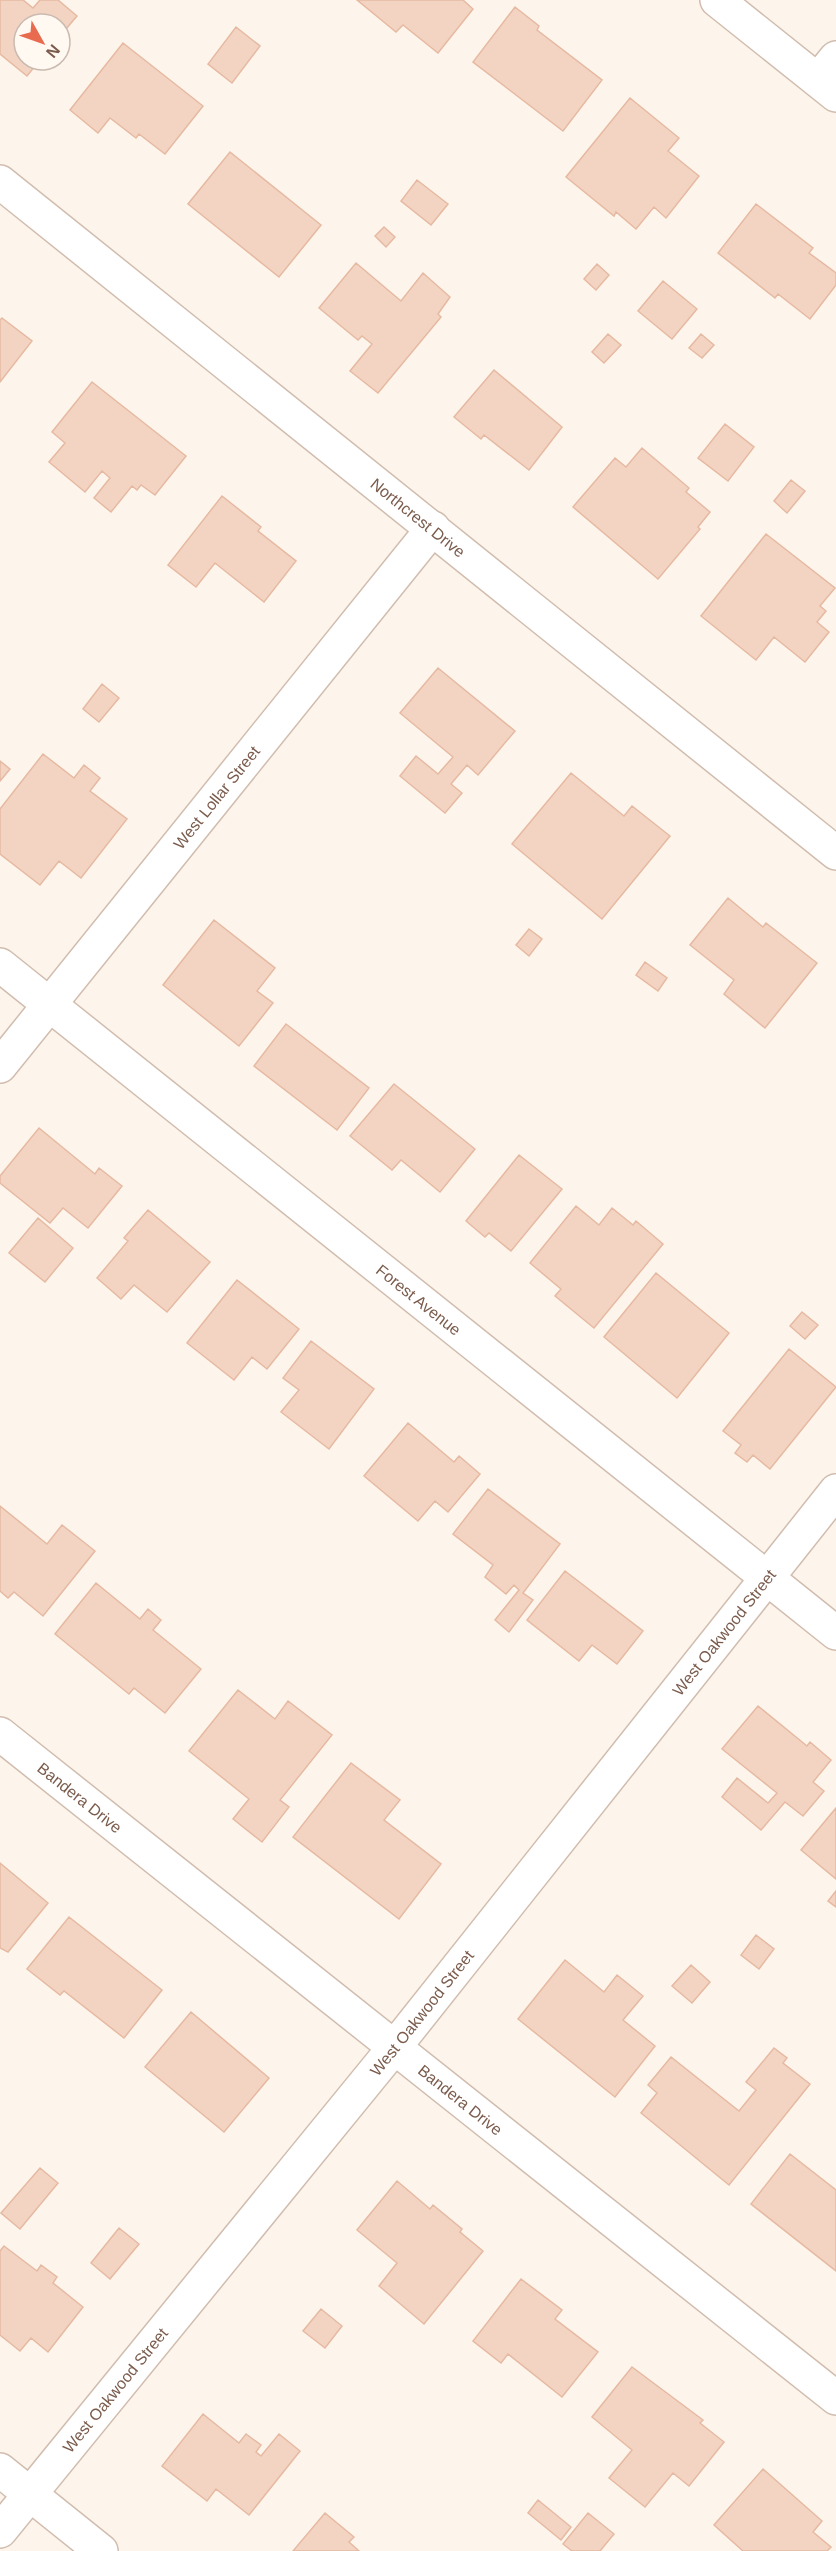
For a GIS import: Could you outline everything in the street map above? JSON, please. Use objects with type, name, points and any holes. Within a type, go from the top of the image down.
[{"type":"street","points":[[717,0],[830,78]]},
{"type":"street","name":"Northcrest Drive","points":[[0,182],[836,853]]},
{"type":"street","name":"West Lollar Street","points":[[0,1066],[433,528]]},
{"type":"street","name":"Forest Avenue","points":[[0,965],[836,1634]]},
{"type":"street","name":"West Oakwood Street","points":[[0,2532],[393,2049],[836,1491]]},
{"type":"street","name":"Bandera Drive","points":[[0,1734],[393,2049],[836,2398]]},
{"type":"street","points":[[0,2470],[101,2551]]},
{"type":"building","points":[[0,0],[23,0],[33,8],[40,0],[58,0],[77,16],[72,22],[72,12],[12,12],[12,64],[0,54]]},
{"type":"building","points":[[357,0],[463,0],[473,9],[438,53],[403,25],[396,32]]},
{"type":"building","points":[[515,7],[539,26],[537,30],[602,80],[563,131],[473,62]]},
{"type":"building","points":[[236,27],[260,46],[232,83],[208,64]]},
{"type":"building","points":[[123,43],[203,106],[165,154],[139,134],[136,138],[110,118],[98,133],[70,110]]},
{"type":"building","points":[[630,98],[679,138],[668,151],[699,176],[666,218],[654,207],[636,229],[616,212],[614,216],[566,177]]},
{"type":"building","points":[[230,152],[321,225],[279,277],[188,204]]},
{"type":"building","points":[[417,180],[448,204],[431,225],[401,201]]},
{"type":"building","points":[[756,204],[813,248],[809,253],[836,273],[836,285],[810,319],[778,294],[775,298],[718,253]]},
{"type":"building","points":[[384,227],[395,237],[386,247],[375,236]]},
{"type":"building","points":[[356,263],[401,301],[423,273],[450,297],[438,314],[441,317],[378,393],[350,371],[372,344],[362,336],[358,340],[319,308]]},
{"type":"building","points":[[597,264],[609,275],[596,290],[584,279]]},
{"type":"building","points":[[663,281],[697,309],[672,339],[638,311]]},
{"type":"building","points":[[2,318],[32,341],[0,382],[0,320]]},
{"type":"building","points":[[608,334],[621,345],[604,363],[592,352]]},
{"type":"building","points":[[701,334],[714,345],[702,358],[689,348]]},
{"type":"building","points":[[494,370],[562,427],[529,470],[484,435],[481,439],[454,417]]},
{"type":"building","points":[[92,382],[186,456],[155,495],[141,485],[137,490],[132,486],[111,512],[94,498],[110,478],[102,471],[85,492],[49,462],[65,443],[52,432]]},
{"type":"building","points":[[725,424],[754,447],[728,481],[698,458]]},
{"type":"building","points":[[642,448],[689,488],[686,492],[710,512],[698,527],[700,529],[658,579],[573,507],[615,458],[626,467]]},
{"type":"building","points":[[791,480],[805,491],[787,513],[774,501]]},
{"type":"building","points":[[222,496],[261,527],[258,531],[296,561],[264,602],[215,563],[196,587],[168,565]]},
{"type":"building","points":[[766,534],[835,588],[820,606],[826,611],[817,622],[829,632],[805,662],[774,637],[756,660],[701,616]]},
{"type":"building","points":[[438,668],[515,731],[478,775],[467,765],[451,784],[462,793],[445,813],[400,776],[416,756],[438,774],[453,757],[400,713]]},
{"type":"building","points":[[102,684],[119,698],[99,722],[83,709]]},
{"type":"building","points":[[43,754],[74,778],[84,765],[100,778],[90,791],[127,819],[81,878],[59,861],[40,885],[0,854],[0,809]]},
{"type":"building","points":[[0,761],[10,769],[0,781]]},
{"type":"building","points":[[571,773],[624,816],[632,806],[670,836],[602,919],[512,844]]},
{"type":"building","points":[[728,898],[763,927],[766,923],[817,963],[765,1028],[724,994],[734,980],[690,945]]},
{"type":"building","points":[[214,920],[275,968],[257,991],[273,1003],[239,1046],[163,985]]},
{"type":"building","points":[[529,929],[542,939],[529,956],[516,945]]},
{"type":"building","points":[[645,962],[667,978],[658,991],[636,975]]},
{"type":"building","points":[[286,1024],[369,1088],[337,1130],[254,1066]]},
{"type":"building","points":[[394,1084],[475,1149],[440,1192],[401,1160],[392,1170],[350,1136]]},
{"type":"building","points":[[39,1128],[95,1174],[99,1168],[122,1186],[88,1228],[63,1208],[50,1223],[0,1183],[0,1176]]},
{"type":"building","points":[[519,1155],[562,1189],[511,1251],[489,1233],[485,1237],[466,1221]]},
{"type":"building","points":[[576,1206],[599,1225],[612,1208],[633,1225],[636,1221],[663,1244],[594,1328],[555,1296],[561,1289],[530,1263]]},
{"type":"building","points":[[148,1210],[210,1262],[167,1312],[134,1285],[121,1299],[97,1278],[128,1241],[124,1238]]},
{"type":"building","points":[[38,1218],[73,1248],[45,1282],[9,1253]]},
{"type":"building","points":[[656,1273],[729,1333],[677,1398],[604,1337]]},
{"type":"building","points":[[237,1280],[299,1329],[267,1369],[252,1357],[234,1380],[187,1343]]},
{"type":"building","points":[[802,1312],[818,1325],[805,1339],[790,1326]]},
{"type":"building","points":[[311,1341],[374,1389],[329,1449],[281,1412],[299,1390],[283,1378]]},
{"type":"building","points":[[789,1349],[836,1387],[770,1469],[753,1455],[747,1462],[735,1453],[741,1445],[723,1431]]},
{"type":"building","points":[[408,1423],[454,1462],[459,1456],[480,1474],[448,1512],[435,1501],[418,1521],[364,1476]]},
{"type":"building","points":[[488,1489],[560,1544],[523,1593],[533,1600],[509,1632],[495,1620],[519,1590],[514,1585],[506,1594],[485,1577],[493,1565],[453,1534]]},
{"type":"building","points":[[0,1506],[47,1544],[62,1525],[95,1551],[43,1616],[14,1592],[8,1598],[0,1591]]},
{"type":"building","points":[[565,1571],[643,1631],[617,1664],[592,1645],[579,1661],[527,1620]]},
{"type":"building","points":[[96,1583],[140,1619],[148,1609],[161,1620],[153,1630],[201,1669],[165,1713],[134,1688],[129,1694],[55,1634]]},
{"type":"building","points":[[238,1690],[275,1719],[288,1701],[332,1735],[280,1800],[289,1807],[262,1842],[233,1819],[249,1799],[189,1751]]},
{"type":"building","points":[[758,1706],[807,1746],[810,1742],[831,1760],[813,1782],[824,1791],[803,1816],[785,1802],[761,1830],[722,1797],[737,1778],[768,1803],[777,1793],[722,1749]]},
{"type":"building","points":[[351,1763],[400,1800],[384,1820],[441,1864],[399,1919],[293,1837]]},
{"type":"building","points":[[836,1808],[836,1879],[801,1850]]},
{"type":"building","points":[[0,1863],[48,1903],[8,1952],[0,1948]]},
{"type":"building","points":[[836,1891],[836,1907],[828,1901]]},
{"type":"building","points":[[69,1917],[162,1990],[124,2038],[64,1991],[60,1995],[27,1969]]},
{"type":"building","points":[[756,1935],[774,1949],[759,1969],[741,1955]]},
{"type":"building","points":[[565,1960],[604,1992],[617,1975],[643,1996],[623,2020],[655,2046],[615,2097],[518,2019]]},
{"type":"building","points":[[691,1965],[710,1982],[692,2003],[672,1986]]},
{"type":"building","points":[[191,2012],[269,2078],[224,2132],[145,2067]]},
{"type":"building","points":[[774,2048],[787,2058],[783,2063],[810,2084],[729,2185],[641,2113],[657,2093],[648,2085],[671,2057],[739,2111],[756,2090],[746,2082]]},
{"type":"building","points":[[790,2154],[836,2190],[836,2271],[751,2204]]},
{"type":"building","points":[[40,2168],[58,2183],[20,2229],[1,2213]]},
{"type":"building","points":[[397,2181],[430,2209],[433,2205],[462,2229],[460,2232],[483,2251],[424,2324],[379,2286],[397,2263],[357,2230]]},
{"type":"building","points":[[119,2228],[139,2244],[110,2279],[91,2263]]},
{"type":"building","points":[[4,2246],[37,2271],[41,2265],[57,2277],[53,2283],[83,2307],[48,2352],[31,2338],[20,2351],[0,2335],[0,2251]]},
{"type":"building","points":[[521,2279],[562,2310],[555,2319],[598,2352],[562,2397],[508,2354],[501,2363],[473,2341]]},
{"type":"building","points":[[321,2309],[342,2326],[325,2348],[303,2331]]},
{"type":"building","points":[[632,2367],[703,2420],[700,2423],[724,2442],[689,2486],[673,2473],[645,2507],[609,2478],[632,2450],[592,2417]]},
{"type":"building","points":[[203,2414],[239,2443],[246,2434],[261,2445],[256,2452],[261,2456],[279,2434],[300,2451],[249,2515],[216,2489],[207,2501],[162,2466]]},
{"type":"building","points":[[763,2469],[822,2521],[813,2532],[831,2547],[827,2551],[743,2551],[714,2525]]},
{"type":"building","points":[[538,2500],[571,2527],[561,2540],[528,2513]]},
{"type":"building","points":[[325,2513],[354,2537],[349,2542],[359,2551],[293,2551]]},
{"type":"building","points":[[588,2513],[614,2534],[600,2551],[572,2551],[563,2544]]}]
